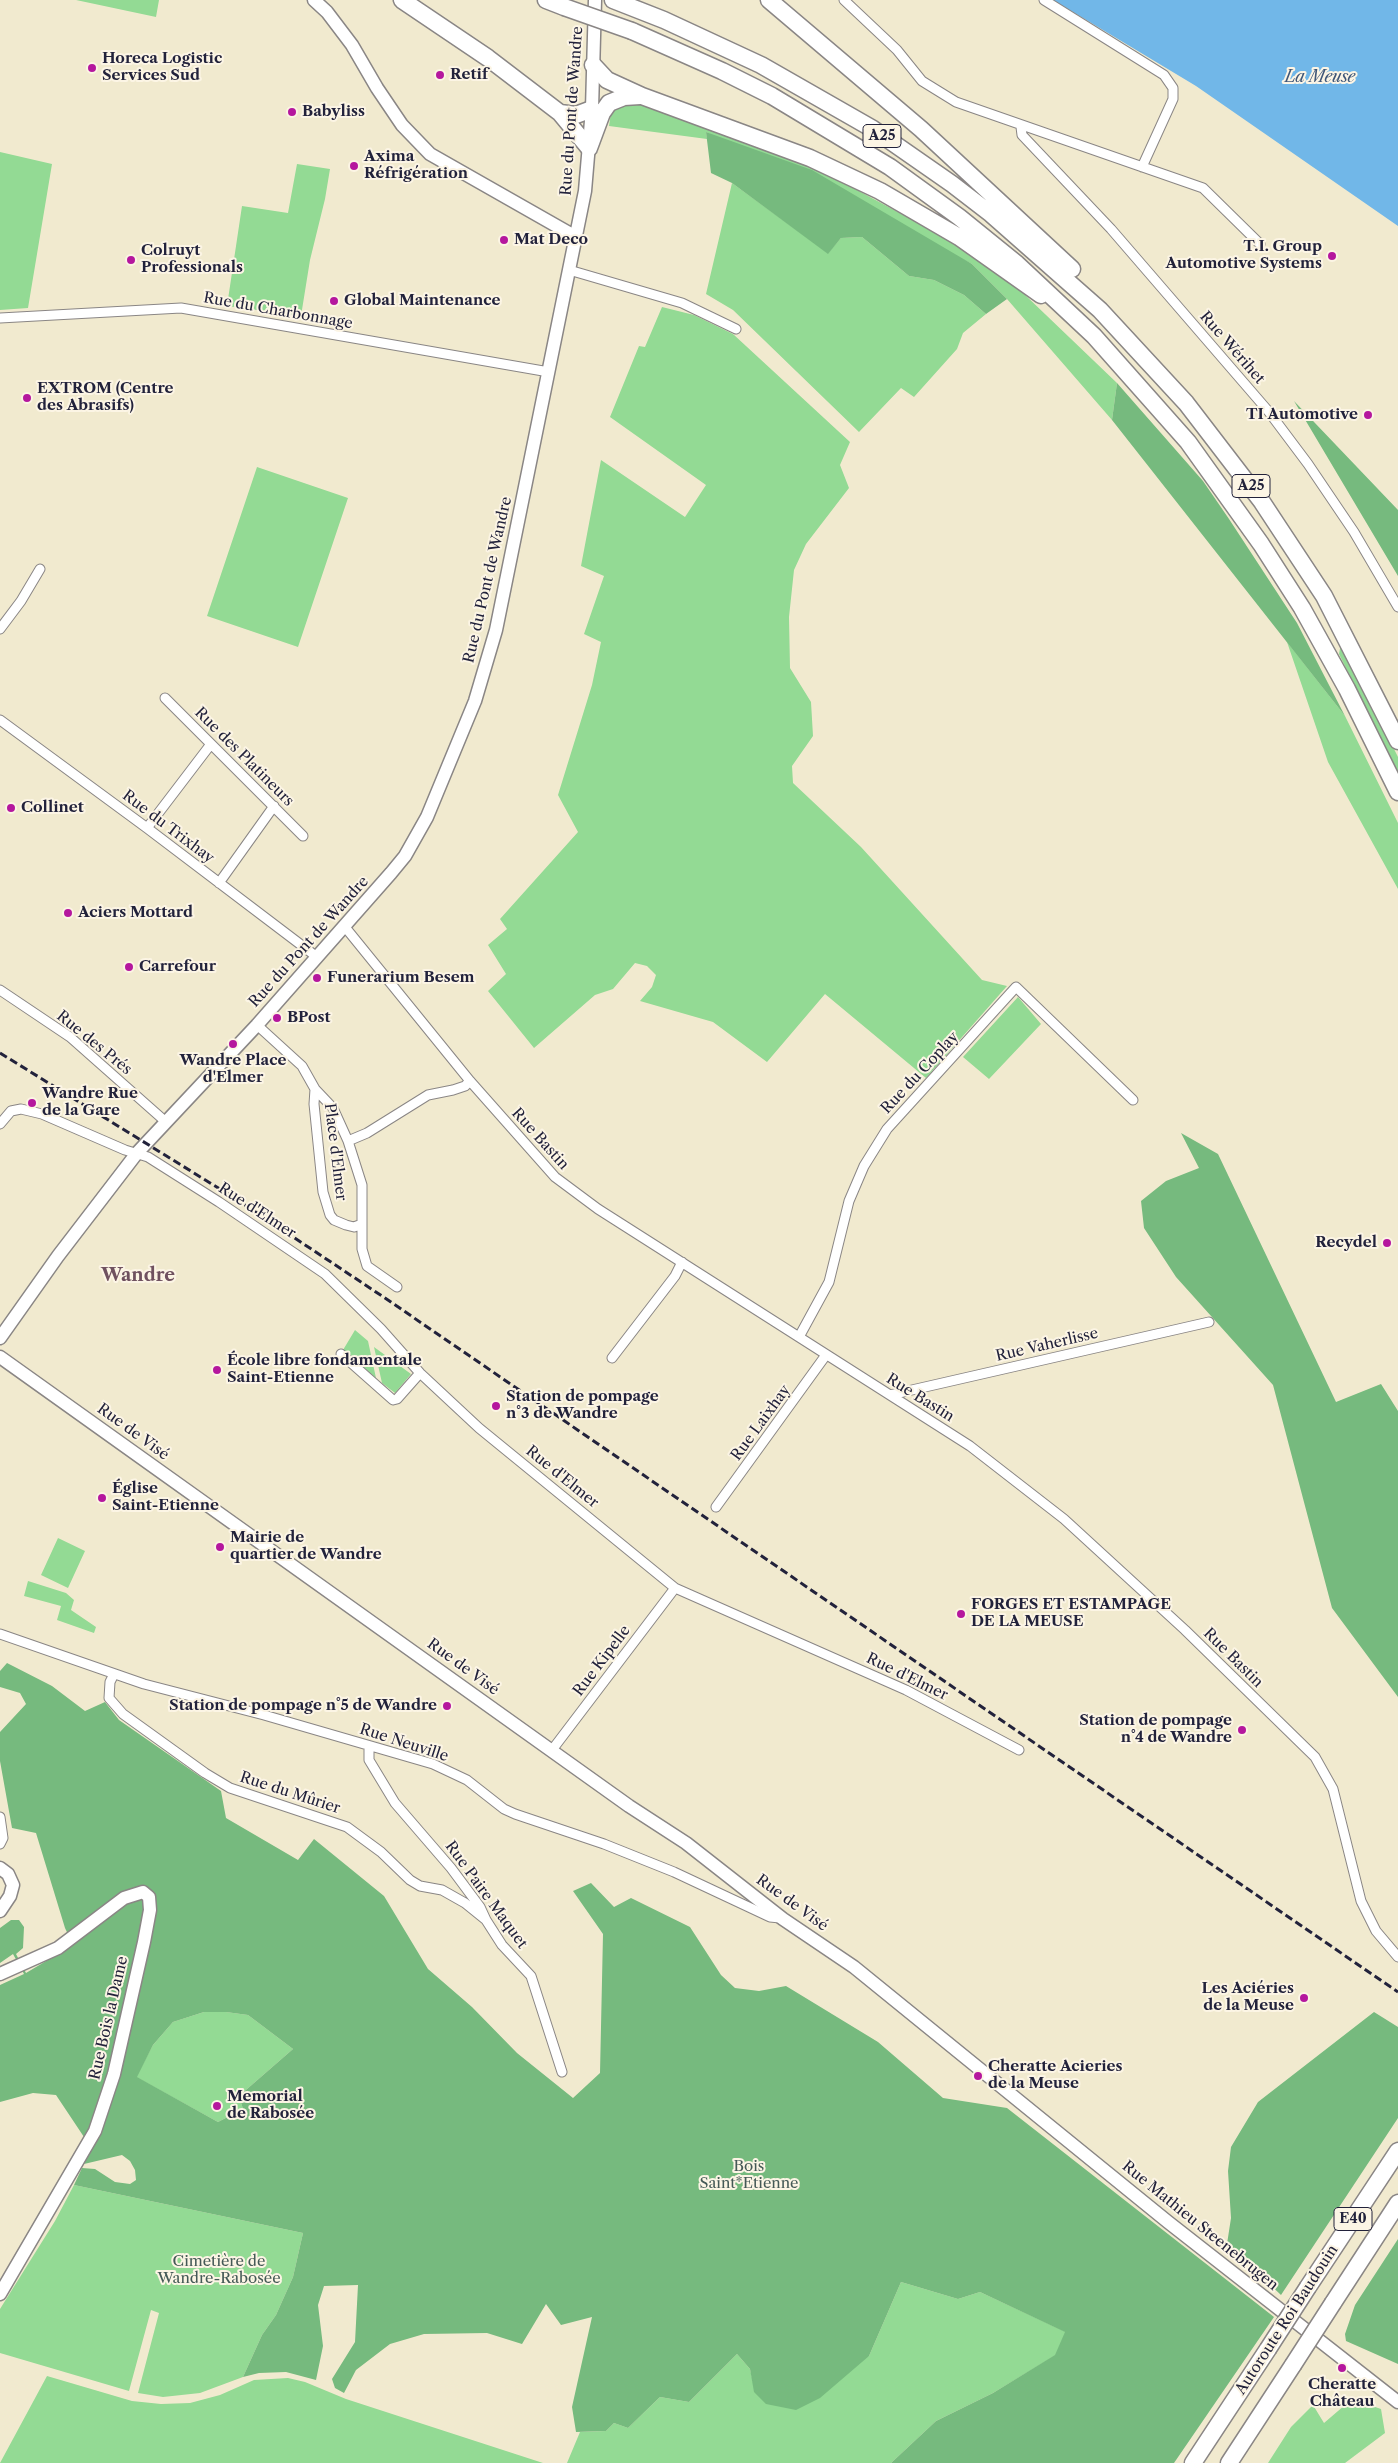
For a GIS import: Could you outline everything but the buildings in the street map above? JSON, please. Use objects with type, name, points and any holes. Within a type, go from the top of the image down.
[{"type":"highway","points":[[402,0],[488,58],[560,113],[589,148]]},
{"type":"highway","name":"A25","points":[[546,0],[632,31],[747,83],[860,148],[966,222],[1023,269],[1065,308],[1122,367],[1188,442],[1261,544],[1302,608],[1347,689],[1398,792]]},
{"type":"highway","name":"A25","points":[[613,0],[754,62],[873,129],[952,184],[991,214],[1100,310],[1186,403],[1262,502],[1324,596],[1398,741]]},
{"type":"highway","name":"A25","points":[[769,0],[895,106],[1016,215],[1074,272],[1100,310]]},
{"type":"highway","name":"A25","points":[[593,65],[607,80],[642,96],[810,158],[865,183],[939,224],[1026,286],[1065,308]]},
{"type":"highway","name":"A25","points":[[589,148],[602,113],[609,103],[624,96],[642,96]]},
{"type":"highway","points":[[560,113],[576,115],[592,109]]},
{"type":"highway","name":"Autoroute Roi Baudouin","points":[[1193,2463],[1398,2151]]},
{"type":"highway","name":"Autoroute Roi Baudouin","points":[[1229,2463],[1398,2203]]},
{"type":"street","points":[[314,0],[327,12],[352,45],[377,88],[402,125],[430,154],[576,237]]},
{"type":"street","name":"Rue du Pont de Wandre","points":[[0,1338],[58,1256],[137,1153],[345,927],[405,856],[427,817],[475,701],[496,630],[587,177],[592,109],[595,0]]},
{"type":"street","points":[[844,0],[896,50],[922,81],[956,102],[1021,127],[1203,188],[1260,244]]},
{"type":"street","points":[[1044,0],[1164,76],[1173,88],[1173,99],[1142,167]]},
{"type":"street","name":"Rue Wérihet","points":[[1021,127],[1022,135],[1111,228],[1269,412],[1308,464],[1354,532],[1398,607]]},
{"type":"street","points":[[569,270],[682,303],[736,329]]},
{"type":"street","name":"Rue du Charbonnage","points":[[0,318],[181,308],[549,372]]},
{"type":"street","points":[[0,630],[21,602],[40,569]]},
{"type":"street","name":"Rue des Platineurs","points":[[165,698],[303,836]]},
{"type":"street","name":"Rue du Trixhay","points":[[0,720],[147,828],[317,958]]},
{"type":"street","points":[[147,828],[211,744]]},
{"type":"street","points":[[219,883],[274,806]]},
{"type":"street","name":"Rue Bastin","points":[[345,927],[470,1081],[555,1177],[598,1209],[970,1446],[1064,1519],[1185,1630],[1315,1757],[1333,1789],[1361,1901],[1376,1931],[1398,1957]]},
{"type":"street","name":"Rue du Coplay","points":[[799,1337],[829,1282],[849,1201],[864,1166],[887,1128],[1016,987],[1133,1100]]},
{"type":"street","name":"Rue des Prés","points":[[0,990],[70,1037],[166,1122]]},
{"type":"street","name":"Place d'Elmer","points":[[257,1024],[302,1066],[316,1089],[333,1108],[348,1140],[362,1185],[362,1224],[354,1227],[334,1220],[330,1215],[322,1183],[314,1104],[316,1089]]},
{"type":"street","points":[[348,1140],[367,1133],[428,1095],[465,1086],[470,1081]]},
{"type":"street","name":"Rue d'Elmer","points":[[2,1121],[11,1111],[21,1109],[42,1114],[125,1150],[148,1157],[219,1202],[325,1274],[381,1329],[420,1373],[479,1428],[675,1588],[906,1690],[1019,1750]]},
{"type":"street","points":[[362,1224],[362,1249],[367,1266],[397,1287]]},
{"type":"street","points":[[612,1358],[675,1276],[682,1262]]},
{"type":"street","name":"Rue Vaherlisse","points":[[890,1395],[1209,1322]]},
{"type":"street","points":[[341,1354],[393,1400],[397,1399],[420,1373]]},
{"type":"street","name":"Rue Laixhay","points":[[716,1507],[826,1355]]},
{"type":"street","name":"Rue de Visé","points":[[0,1357],[629,1806],[686,1843],[783,1919],[854,1968],[983,2071]]},
{"type":"street","name":"Rue Kipelle","points":[[552,1750],[675,1588]]},
{"type":"street","name":"Rue Neuville","points":[[0,1634],[114,1674],[433,1764],[467,1780],[504,1809],[515,1814],[604,1844],[674,1872],[770,1917],[783,1919]]},
{"type":"street","name":"Rue du Mûrier","points":[[114,1674],[110,1682],[109,1698],[123,1714],[205,1773],[230,1788],[347,1826],[381,1852],[410,1880],[420,1886],[442,1890],[465,1903],[486,1920]]},
{"type":"street","name":"Rue Paire Maquet","points":[[369,1746],[369,1760],[380,1782],[395,1803],[451,1868],[480,1906],[502,1946],[531,1976],[562,2072]]},
{"type":"street","points":[[0,1818],[3,1838],[0,1844]]},
{"type":"street","points":[[0,1868],[8,1874],[13,1885],[10,1896],[0,1911]]},
{"type":"street","name":"Rue Bois la Dame","points":[[0,1974],[58,1948],[124,1898],[143,1892],[149,1897],[150,1910],[146,1934],[114,2074],[95,2131],[0,2294]]},
{"type":"street","name":"Rue Mathieu Steenebrugen","points":[[983,2071],[1175,2228],[1398,2402]]},
{"type":"green space","points":[[76,0],[159,0],[156,17]]},
{"type":"green space","points":[[638,100],[807,163],[970,251],[1022,292],[1117,383],[1112,420],[1007,299],[972,264],[706,132],[707,139],[609,126],[612,105]]},
{"type":"green space","points":[[706,132],[812,170],[972,264],[1007,299],[986,314],[964,295],[934,280],[909,276],[862,237],[841,238],[828,254],[732,183],[711,173]]},
{"type":"green space","points":[[0,152],[52,164],[28,308],[0,310]]},
{"type":"green space","points":[[297,164],[330,169],[325,199],[310,260],[301,316],[227,306],[242,206],[288,213]]},
{"type":"green space","points":[[732,183],[828,253],[841,238],[862,237],[909,276],[934,280],[964,295],[986,314],[963,333],[957,349],[914,397],[901,388],[859,432],[733,310],[706,294]]},
{"type":"green space","points":[[662,307],[694,315],[733,334],[850,442],[840,465],[849,488],[806,544],[794,570],[789,617],[790,668],[811,702],[813,736],[792,766],[793,783],[861,847],[982,980],[1007,986],[926,1078],[825,994],[767,1062],[713,1022],[640,1001],[652,987],[656,975],[647,966],[635,963],[613,989],[595,995],[534,1048],[488,991],[506,974],[488,945],[507,929],[500,919],[578,832],[558,795],[592,685],[601,642],[584,634],[604,576],[581,566],[601,460],[685,517],[706,485],[610,417],[639,346],[645,347]]},
{"type":"green space","points":[[1117,383],[1203,481],[1297,623],[1345,716],[1112,420]]},
{"type":"green space","points":[[1294,401],[1398,510],[1398,576]]},
{"type":"green space","points":[[257,467],[348,498],[298,647],[207,616]]},
{"type":"green space","points":[[1287,642],[1345,716],[1398,823],[1398,889],[1328,762]]},
{"type":"green space","points":[[1341,643],[1398,757],[1398,773],[1339,654]]},
{"type":"green space","points":[[1018,997],[1041,1024],[989,1079],[963,1057]]},
{"type":"green space","points":[[1181,1133],[1218,1154],[1336,1402],[1381,1384],[1398,1411],[1398,1697],[1332,1608],[1273,1385],[1176,1277],[1144,1228],[1141,1201],[1166,1181],[1199,1168]]},
{"type":"green space","points":[[355,1330],[368,1341],[376,1378],[343,1350]]},
{"type":"green space","points":[[374,1347],[411,1374],[395,1393],[382,1383]]},
{"type":"green space","points":[[58,1538],[85,1551],[68,1588],[41,1575]]},
{"type":"green space","points":[[28,1581],[66,1593],[74,1600],[71,1610],[96,1627],[94,1633],[57,1620],[61,1606],[24,1596]]},
{"type":"green space","name":"Bois Saint*Etienne","points":[[7,1663],[52,1686],[85,1711],[105,1702],[119,1720],[221,1791],[226,1818],[298,1860],[314,1839],[384,1896],[428,1969],[472,2007],[517,2053],[573,2098],[600,2073],[603,1934],[573,1891],[591,1883],[614,1907],[631,1898],[690,1927],[721,1975],[735,1988],[759,1991],[786,1986],[878,2042],[943,2098],[1007,2108],[1274,2317],[1174,2463],[891,2463],[936,2421],[993,2393],[1055,2355],[1065,2332],[980,2292],[958,2299],[901,2282],[869,2356],[820,2398],[796,2410],[766,2404],[754,2392],[750,2369],[737,2354],[689,2402],[660,2397],[628,2428],[614,2423],[606,2431],[576,2432],[572,2407],[592,2317],[561,2325],[546,2304],[522,2344],[487,2333],[424,2334],[390,2344],[356,2370],[344,2393],[335,2388],[332,2379],[355,2342],[358,2285],[324,2286],[318,2305],[323,2346],[316,2380],[286,2372],[259,2373],[243,2377],[262,2335],[276,2315],[293,2277],[303,2233],[74,2185],[82,2168],[95,2169],[115,2182],[130,2184],[136,2180],[135,2170],[130,2161],[122,2155],[84,2164],[92,2142],[84,2137],[56,2095],[33,2093],[0,2102],[0,1985],[24,1974],[13,1954],[0,1963],[0,1928],[11,1920],[19,1920],[24,1927],[23,1948],[16,1954],[26,1973],[73,1945],[65,1928],[36,1833],[12,1828],[0,1761],[0,1732],[26,1704],[20,1693],[0,1687],[0,1671]],"holes":[[[204,2012],[248,2015],[293,2049],[239,2096],[243,2109],[218,2122],[137,2077],[153,2045],[173,2022]]]},
{"type":"green space","points":[[204,2012],[248,2015],[293,2049],[239,2096],[243,2109],[218,2122],[136,2077],[153,2045],[173,2022]]},
{"type":"green space","points":[[1374,2012],[1398,2027],[1398,2118],[1281,2295],[1227,2244],[1231,2218],[1228,2171],[1231,2147],[1258,2102]]},
{"type":"green space","name":"Cimetière de Wandre-Rabosée","points":[[74,2185],[303,2233],[293,2277],[276,2315],[262,2335],[243,2377],[200,2393],[163,2397],[138,2393],[159,2313],[151,2310],[129,2391],[0,2353],[0,2309],[55,2221]]},
{"type":"green space","points":[[1398,2239],[1398,2364],[1346,2341],[1345,2334],[1355,2305]]},
{"type":"green space","points":[[901,2282],[958,2299],[980,2292],[1066,2332],[1056,2355],[993,2393],[936,2421],[891,2463],[567,2463],[580,2432],[606,2431],[614,2423],[628,2428],[660,2397],[689,2402],[737,2354],[750,2369],[755,2391],[869,2356]]},
{"type":"green space","points":[[47,2376],[132,2401],[161,2404],[190,2403],[220,2395],[254,2380],[288,2378],[305,2382],[346,2399],[543,2463],[0,2463]]},
{"type":"green space","points":[[1352,2399],[1381,2409],[1385,2433],[1345,2463],[1268,2463],[1291,2427],[1313,2405],[1324,2423]]},
{"type":"water","name":"La Meuse","points":[[1053,0],[1398,0],[1398,226],[1196,86]]},
{"type":"railway","points":[[0,1053],[236,1199],[385,1298],[1398,1992]]},
{"type":"place","name":"Horeca Logistic Services Sud","points":[[92,68]]},
{"type":"place","name":"Retif","points":[[440,75]]},
{"type":"place","name":"Babyliss","points":[[292,112]]},
{"type":"place","name":"Axima Réfrigération","points":[[354,166]]},
{"type":"place","name":"Mat Deco","points":[[504,240]]},
{"type":"place","name":"T.I. Group Automotive Systems","points":[[1332,256]]},
{"type":"place","name":"Colruyt Professionals","points":[[131,260]]},
{"type":"place","name":"Global Maintenance","points":[[334,301]]},
{"type":"place","name":"EXTROM (Centre des Abrasifs)","points":[[27,398]]},
{"type":"place","name":"TI Automotive","points":[[1368,415]]},
{"type":"place","name":"Collinet","points":[[11,808]]},
{"type":"place","name":"Aciers Mottard","points":[[68,913]]},
{"type":"place","name":"Carrefour","points":[[129,967]]},
{"type":"place","name":"Funerarium Besem","points":[[317,978]]},
{"type":"place","name":"BPost","points":[[277,1018]]},
{"type":"place","name":"Wandre Place d'Elmer","points":[[233,1044]]},
{"type":"place","name":"Wandre Rue de la Gare","points":[[32,1103]]},
{"type":"place","name":"Recydel","points":[[1387,1243]]},
{"type":"place","name":"École libre fondamentale Saint-Etienne","points":[[217,1370]]},
{"type":"place","name":"Station de pompage n°3 de Wandre","points":[[496,1406]]},
{"type":"place","name":"Église Saint-Etienne","points":[[102,1498]]},
{"type":"place","name":"Mairie de quartier de Wandre","points":[[220,1547]]},
{"type":"place","name":"FORGES ET ESTAMPAGE DE LA MEUSE","points":[[961,1614]]},
{"type":"place","name":"Station de pompage n°5 de Wandre","points":[[447,1706]]},
{"type":"place","name":"Station de pompage n°4 de Wandre","points":[[1242,1730]]},
{"type":"place","name":"Les Aciéries de la Meuse","points":[[1304,1998]]},
{"type":"place","name":"Cheratte Acieries de la Meuse","points":[[978,2076]]},
{"type":"place","name":"Memorial de Rabosée","points":[[217,2106]]},
{"type":"place","name":"Cheratte Château","points":[[1342,2368]]},
{"type":"district","name":"Wandre","points":[[138,1276]]}]
